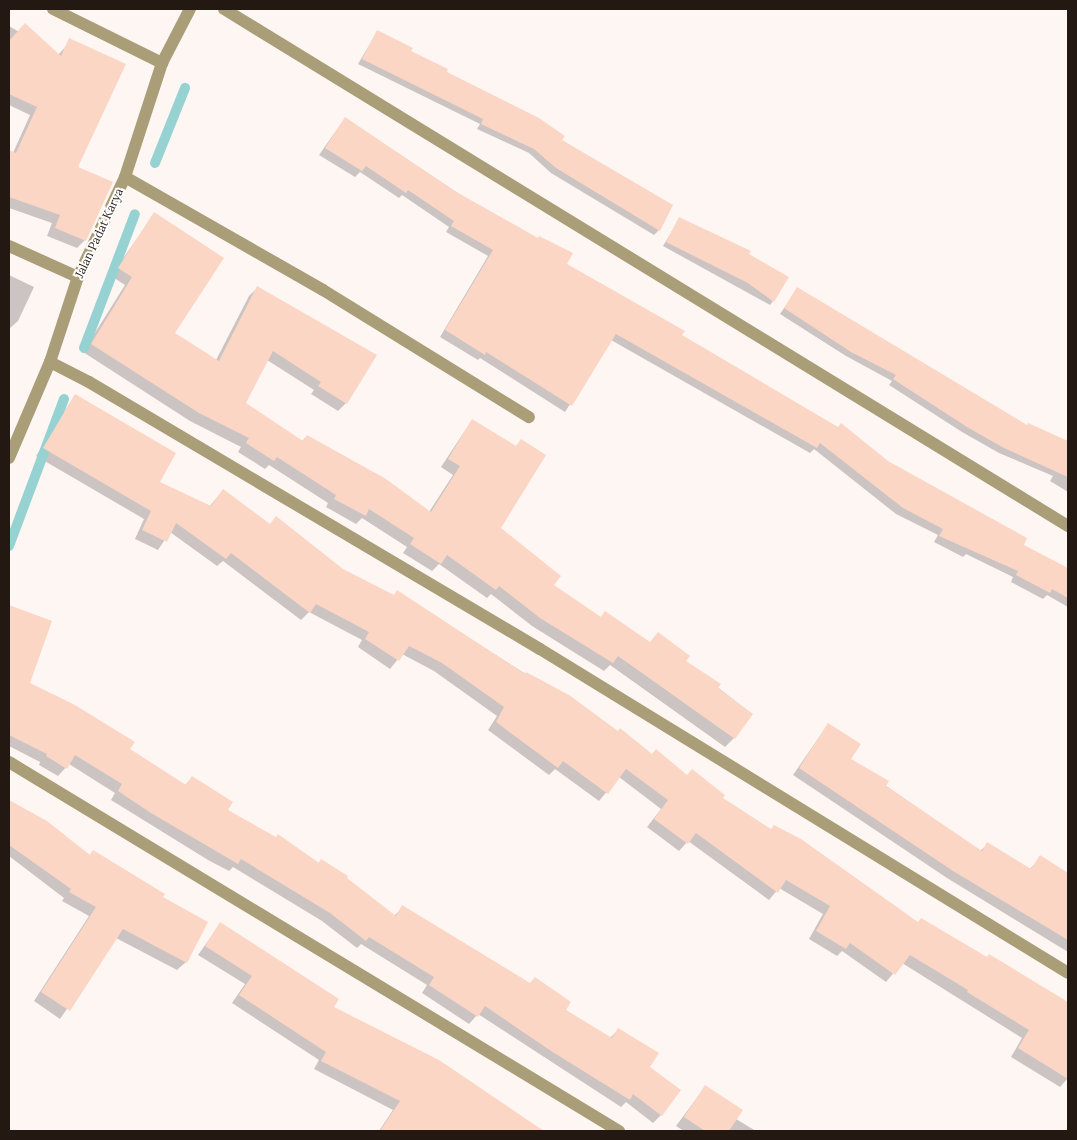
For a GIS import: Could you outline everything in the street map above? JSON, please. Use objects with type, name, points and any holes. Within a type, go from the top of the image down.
[{"type":"street","points":[[53,9],[162,62]]},
{"type":"street","name":"Jalan Padat Karya","points":[[9,458],[50,362],[78,277],[125,177],[162,62],[190,9]]},
{"type":"street","points":[[224,9],[1068,526]]},
{"type":"street","points":[[125,177],[323,290],[529,417]]},
{"type":"street","points":[[9,246],[78,277]]},
{"type":"street","points":[[50,362],[89,382],[540,650],[1068,973]]},
{"type":"street","points":[[9,762],[619,1131]]},
{"type":"building","points":[[25,23],[61,56],[69,38],[126,64],[78,167],[113,182],[86,241],[55,228],[60,215],[9,197],[9,150],[16,153],[37,107],[9,94],[9,41]]},
{"type":"building","points":[[377,30],[413,48],[411,51],[448,69],[447,72],[539,118],[565,136],[562,140],[673,205],[660,231],[556,168],[534,149],[481,124],[483,119],[362,59]]},
{"type":"building","points":[[345,117],[453,190],[538,238],[539,236],[573,253],[567,264],[685,331],[682,335],[838,427],[841,423],[888,461],[1027,538],[1024,545],[1068,568],[1068,598],[1052,589],[1050,593],[1016,575],[1018,571],[939,536],[943,529],[903,508],[820,443],[817,448],[616,334],[572,406],[486,352],[485,355],[445,330],[493,250],[451,226],[454,221],[408,190],[406,193],[366,166],[362,171],[325,148]]},
{"type":"building","points":[[154,212],[224,258],[175,333],[219,361],[257,286],[377,355],[347,404],[318,386],[321,382],[273,351],[246,403],[303,441],[307,435],[386,479],[431,512],[460,466],[448,459],[472,419],[516,446],[521,439],[546,455],[501,528],[561,576],[554,585],[601,617],[605,611],[650,642],[658,632],[690,656],[686,661],[721,684],[718,688],[753,714],[735,739],[618,656],[613,663],[540,618],[499,586],[496,590],[447,555],[441,564],[410,544],[414,538],[369,509],[366,516],[334,499],[336,495],[277,457],[274,461],[246,443],[249,438],[199,413],[91,344],[132,277],[118,268]]},
{"type":"building","points":[[679,217],[751,251],[749,254],[789,277],[774,302],[748,283],[666,242]]},
{"type":"building","points":[[797,287],[1027,425],[1028,423],[1068,441],[1068,477],[1004,448],[967,427],[893,379],[896,375],[851,352],[784,308]]},
{"type":"building","points":[[75,394],[176,453],[160,482],[211,506],[223,489],[270,524],[276,516],[343,569],[394,595],[397,590],[525,674],[526,672],[569,695],[618,731],[620,728],[652,754],[656,749],[687,775],[692,769],[725,795],[723,798],[771,829],[774,825],[801,839],[918,922],[921,918],[987,957],[989,954],[1068,1002],[1068,1079],[1018,1048],[1029,1030],[967,992],[968,990],[910,955],[895,975],[850,943],[846,949],[816,931],[830,906],[786,880],[778,893],[696,833],[688,844],[654,819],[668,800],[626,769],[608,794],[563,761],[558,768],[496,722],[504,707],[442,663],[409,646],[399,661],[365,639],[369,632],[316,604],[310,613],[231,553],[226,559],[176,523],[167,542],[142,530],[151,511],[43,448]]},
{"type":"building","points":[[9,605],[52,621],[30,683],[75,705],[135,742],[130,749],[186,785],[192,776],[233,802],[228,810],[276,837],[278,834],[319,863],[321,859],[348,876],[347,878],[396,916],[402,905],[530,983],[535,977],[571,1002],[566,1010],[612,1038],[618,1028],[659,1053],[650,1067],[681,1090],[662,1116],[633,1094],[630,1100],[551,1051],[485,1006],[478,1017],[429,985],[434,977],[369,937],[366,941],[330,913],[241,859],[238,864],[151,813],[118,791],[122,784],[75,755],[67,769],[46,756],[47,754],[9,735]]},
{"type":"building","points":[[828,723],[861,744],[851,759],[889,781],[886,786],[982,851],[987,842],[1031,869],[1040,855],[1068,873],[1068,940],[953,871],[799,768]]},
{"type":"building","points":[[9,800],[47,821],[90,855],[93,850],[165,894],[163,897],[208,922],[187,963],[123,929],[70,1011],[41,992],[96,907],[69,892],[71,889],[9,845]]},
{"type":"building","points":[[220,922],[339,999],[334,1007],[439,1060],[544,1131],[380,1131],[400,1101],[321,1061],[326,1052],[239,995],[252,976],[205,946]]},
{"type":"building","points":[[705,1085],[743,1110],[729,1131],[705,1131],[684,1117]]},
{"type":"waterway","points":[[155,163],[185,88]]},
{"type":"waterway","points":[[84,348],[135,214]]},
{"type":"waterway","points":[[9,546],[64,399]]}]
